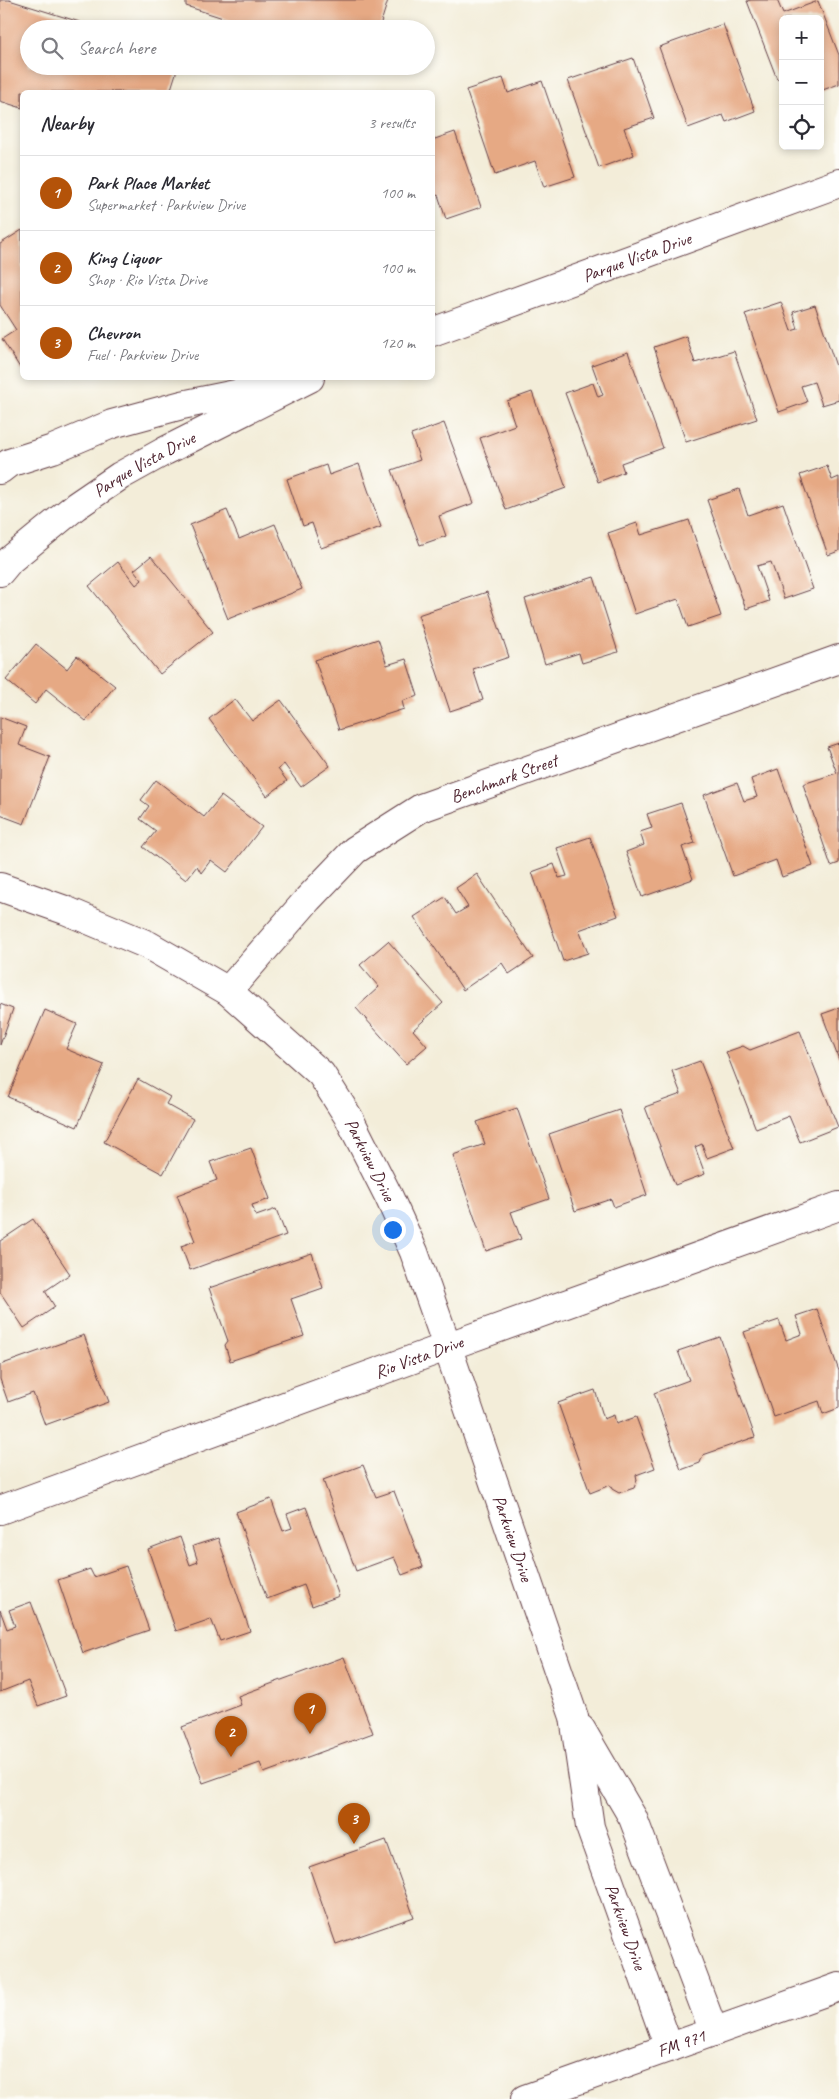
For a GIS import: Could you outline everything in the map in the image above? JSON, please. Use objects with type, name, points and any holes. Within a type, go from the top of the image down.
[{"type":"street","name":"Parque Vista Drive","points":[[435,331],[839,183]]},
{"type":"street","name":"Parque Vista Drive","points":[[0,470],[9,463],[53,449],[112,424],[182,405],[302,380]]},
{"type":"street","name":"Parque Vista Drive","points":[[0,572],[10,560],[76,506],[120,476],[305,380]]},
{"type":"street","name":"Benchmark Street","points":[[228,991],[308,899],[355,850],[421,808],[839,660]]},
{"type":"street","name":"Parkview Drive","points":[[0,887],[65,910],[148,946],[228,991],[321,1074],[349,1118],[389,1197],[414,1252],[452,1360],[574,1717],[590,1827],[669,2048]]},
{"type":"street","name":"Rio Vista Drive","points":[[0,1510],[839,1206]]},
{"type":"street","name":"Parkview Drive","points":[[574,1717],[633,1818],[714,2032]]},
{"type":"street","name":"FM 971","points":[[526,2099],[839,1988]]},
{"type":"building","points":[[0,0],[9,0],[73,20],[20,20],[20,75],[175,75],[171,90],[20,90],[20,107],[0,101]]},
{"type":"building","points":[[186,0],[388,0],[382,20],[229,20],[186,6]]},
{"type":"building","points":[[777,0],[783,14],[818,1],[823,15],[779,15],[779,78],[777,79],[747,1]]},
{"type":"building","points":[[824,16],[839,55],[839,84],[824,90]]},
{"type":"building","points":[[723,24],[755,111],[726,122],[723,115],[688,128],[659,47]]},
{"type":"building","points":[[633,58],[654,118],[624,128],[634,155],[599,168],[568,80]]},
{"type":"building","points":[[503,78],[508,93],[542,81],[575,177],[544,187],[535,161],[495,175],[466,90]]},
{"type":"building","points":[[455,132],[481,207],[446,219],[438,195],[435,196],[435,139]]},
{"type":"building","points":[[20,231],[20,368],[2,339],[16,330],[0,305],[0,244]]},
{"type":"building","points":[[781,302],[791,331],[798,329],[793,312],[815,305],[839,375],[839,400],[822,405],[814,382],[801,386],[807,402],[779,412],[745,314]]},
{"type":"building","points":[[686,336],[695,363],[734,351],[757,419],[686,442],[654,347]]},
{"type":"building","points":[[628,352],[663,448],[621,463],[624,472],[598,482],[565,393],[593,383],[598,397],[603,395],[592,365]]},
{"type":"building","points":[[532,392],[566,488],[506,510],[480,438],[515,425],[507,401]]},
{"type":"building","points":[[444,423],[474,503],[439,516],[446,536],[420,545],[392,470],[420,460],[411,435]]},
{"type":"building","points":[[359,464],[381,527],[321,548],[312,523],[303,526],[287,479],[326,465],[329,475]]},
{"type":"building","points":[[827,466],[832,480],[839,477],[839,551],[828,555],[800,475]]},
{"type":"building","points":[[739,489],[748,515],[783,503],[813,589],[784,599],[771,562],[757,566],[769,601],[746,609],[707,500]]},
{"type":"building","points":[[227,510],[239,539],[275,524],[302,589],[228,619],[190,525]]},
{"type":"building","points":[[689,520],[721,616],[688,627],[678,599],[635,614],[608,533],[637,523],[641,535]]},
{"type":"building","points":[[151,556],[213,632],[160,674],[89,586],[118,562],[136,585],[142,580],[134,570]]},
{"type":"building","points":[[594,577],[618,652],[582,663],[579,653],[545,664],[525,599]]},
{"type":"building","points":[[487,592],[509,657],[473,669],[483,700],[450,711],[418,615]]},
{"type":"building","points":[[378,639],[387,665],[406,659],[418,696],[402,701],[404,709],[339,730],[315,660]]},
{"type":"building","points":[[36,644],[67,669],[77,656],[115,686],[86,721],[46,689],[35,704],[6,680]]},
{"type":"building","points":[[235,699],[252,721],[281,700],[330,766],[301,787],[284,764],[278,769],[287,781],[267,796],[209,719]]},
{"type":"building","points":[[0,717],[26,727],[19,745],[50,757],[24,824],[0,815]]},
{"type":"building","points":[[839,743],[839,863],[831,866],[803,784],[837,773],[827,747]]},
{"type":"building","points":[[778,769],[813,866],[782,877],[776,860],[733,876],[704,795],[737,783],[744,801],[757,797],[751,779]]},
{"type":"building","points":[[156,780],[204,817],[221,796],[262,827],[227,872],[211,860],[201,873],[197,866],[186,880],[143,847],[156,831],[140,819],[149,806],[141,800]]},
{"type":"building","points":[[681,803],[695,843],[682,847],[693,879],[642,897],[626,852],[644,845],[640,832],[652,828],[647,814]]},
{"type":"building","points":[[590,837],[618,916],[579,930],[588,953],[563,961],[532,872],[554,864],[559,878],[567,876],[557,848]]},
{"type":"building","points":[[477,874],[533,958],[509,974],[502,963],[463,990],[414,917],[445,897],[456,914],[468,907],[456,888]]},
{"type":"building","points":[[388,941],[443,1003],[413,1030],[427,1046],[406,1064],[356,1008],[379,987],[360,965]]},
{"type":"building","points":[[0,1004],[13,1009],[0,1045]]},
{"type":"building","points":[[839,1008],[839,1060],[822,1014]]},
{"type":"building","points":[[45,1010],[77,1024],[66,1049],[104,1065],[77,1127],[8,1097]]},
{"type":"building","points":[[800,1031],[838,1127],[800,1142],[789,1116],[756,1129],[726,1052],[743,1046],[750,1050]]},
{"type":"building","points":[[700,1061],[734,1148],[707,1158],[702,1144],[695,1147],[705,1174],[675,1185],[645,1107],[681,1094],[672,1071]]},
{"type":"building","points":[[138,1079],[170,1097],[166,1104],[193,1119],[163,1174],[104,1142]]},
{"type":"building","points":[[517,1108],[549,1199],[511,1212],[521,1239],[486,1251],[453,1155],[485,1144],[477,1122]]},
{"type":"building","points":[[619,1110],[647,1195],[614,1207],[611,1199],[575,1211],[549,1134]]},
{"type":"building","points":[[251,1148],[270,1199],[252,1205],[256,1216],[276,1209],[286,1235],[190,1270],[181,1246],[195,1241],[177,1195],[217,1180],[210,1162]]},
{"type":"building","points":[[33,1219],[70,1274],[45,1291],[55,1307],[24,1328],[0,1292],[0,1241]]},
{"type":"building","points":[[312,1253],[323,1288],[291,1299],[304,1336],[230,1361],[225,1345],[228,1341],[209,1288]]},
{"type":"building","points":[[817,1309],[839,1371],[839,1408],[823,1414],[819,1401],[774,1417],[744,1332],[779,1320],[786,1340],[802,1334],[796,1316]]},
{"type":"building","points":[[84,1335],[109,1402],[45,1425],[33,1393],[8,1402],[0,1379],[0,1365]]},
{"type":"building","points":[[720,1337],[755,1437],[703,1455],[700,1463],[681,1470],[654,1393],[689,1380],[678,1351]]},
{"type":"building","points":[[595,1390],[604,1419],[614,1415],[616,1424],[636,1417],[655,1468],[636,1475],[637,1480],[634,1488],[619,1493],[612,1489],[610,1485],[590,1493],[558,1403]]},
{"type":"building","points":[[363,1465],[376,1497],[394,1491],[423,1567],[402,1575],[394,1557],[356,1571],[323,1480]]},
{"type":"building","points":[[271,1499],[283,1531],[292,1528],[287,1514],[306,1507],[339,1596],[312,1606],[304,1585],[267,1599],[236,1512]]},
{"type":"building","points":[[180,1537],[190,1565],[198,1562],[193,1546],[218,1538],[250,1631],[220,1641],[211,1619],[176,1631],[148,1549]]},
{"type":"building","points":[[126,1566],[149,1630],[83,1653],[58,1580],[90,1569],[94,1577]]},
{"type":"building","points":[[31,1602],[66,1696],[38,1706],[28,1681],[0,1692],[0,1610],[7,1629],[15,1626],[9,1610]]},
{"type":"building","points":[[344,1657],[373,1733],[264,1773],[260,1763],[203,1783],[182,1727],[241,1705],[238,1696]]},
{"type":"building","points":[[386,1840],[414,1917],[336,1944],[309,1867]]},
{"type":"place","name":"Park Place Market","points":[[310,1734]]},
{"type":"place","name":"King Liquor","points":[[231,1757]]},
{"type":"place","name":"Chevron","points":[[354,1844]]}]
